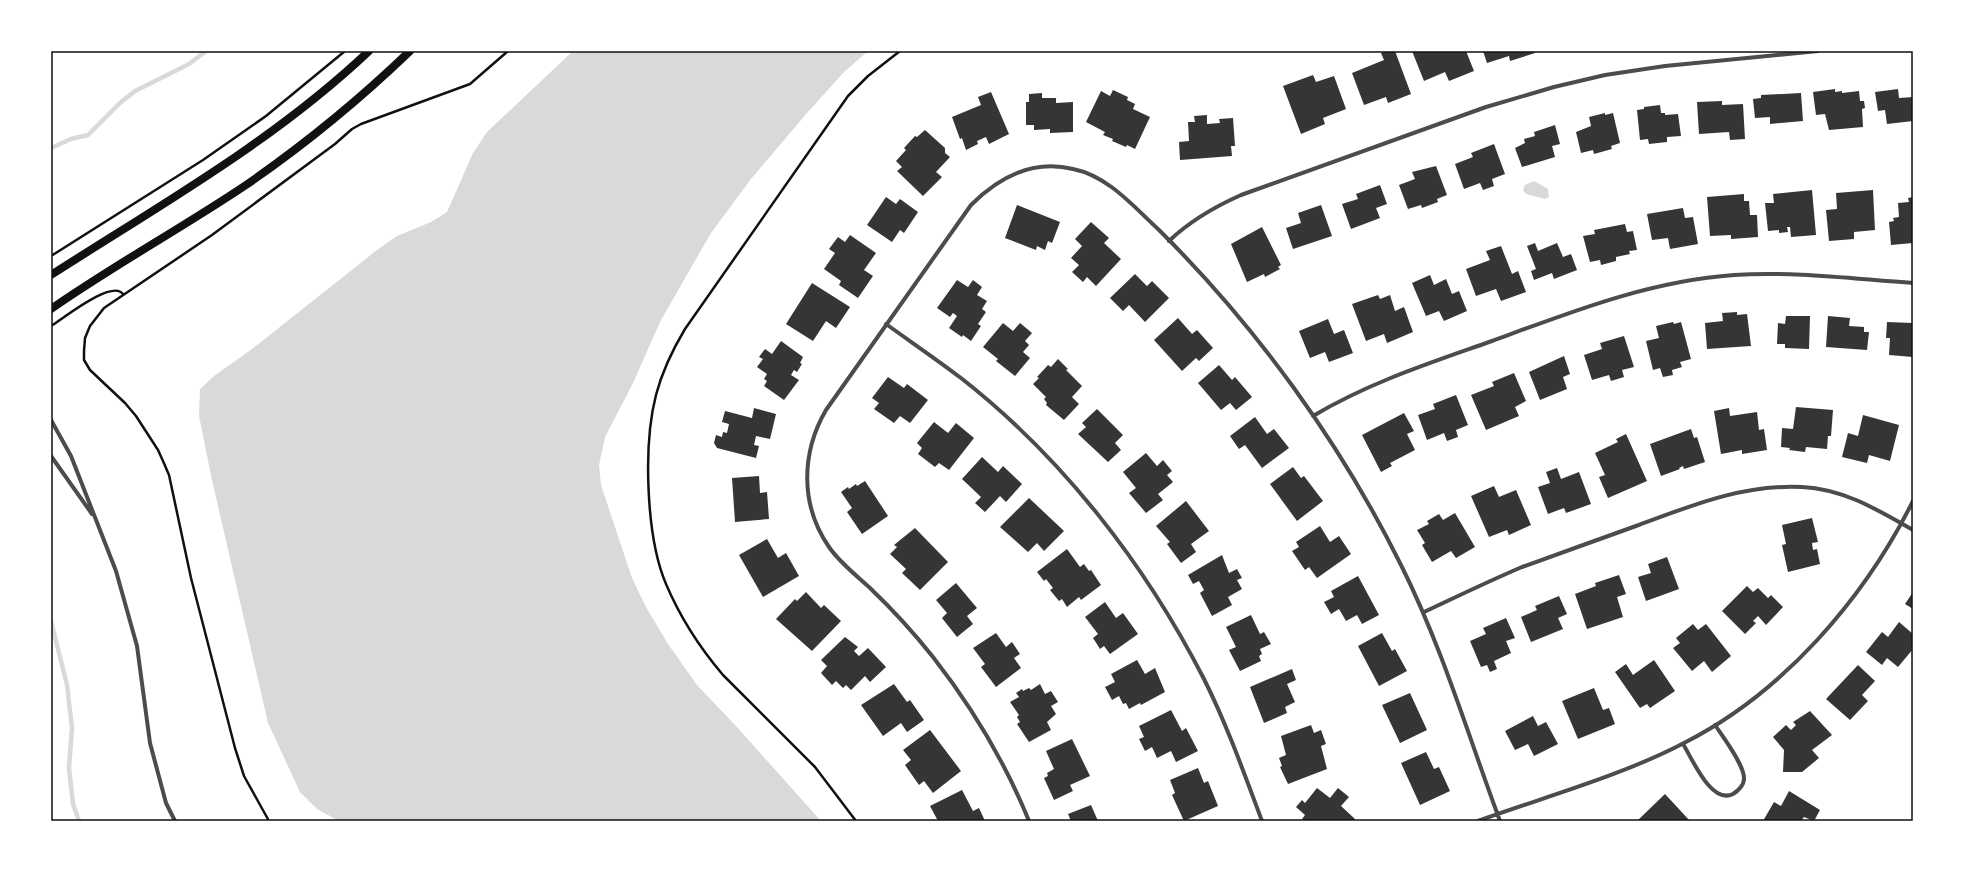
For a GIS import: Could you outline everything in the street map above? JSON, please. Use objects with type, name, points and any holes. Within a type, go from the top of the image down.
[{"type":"main road","points":[[51,275],[245,151],[324,90],[369,51]]},
{"type":"main road","points":[[51,309],[222,200],[280,161],[344,110],[410,51]]},
{"type":"street","points":[[1169,241],[1193,220],[1207,211],[1241,195],[1524,94],[1605,75],[1692,63],[1818,51]]},
{"type":"street","points":[[1029,821],[994,749],[957,691],[933,657],[910,631],[829,548],[811,507],[807,472],[811,442],[816,426],[886,324],[971,205],[998,181],[1018,172],[1036,167],[1073,168],[1090,174],[1117,191],[1169,241],[1211,285],[1243,322],[1313,416],[1368,503],[1386,535],[1424,612],[1463,715],[1500,821]]},
{"type":"street","points":[[1313,416],[1344,398],[1386,379],[1600,302],[1664,285],[1708,278],[1763,274],[1913,283]]},
{"type":"street","points":[[886,324],[961,378],[1007,419],[1063,475],[1113,534],[1153,592],[1204,680],[1234,745],[1262,821]]},
{"type":"street","points":[[51,420],[71,456],[116,571],[136,646],[150,743],[166,803],[175,821]]},
{"type":"street","points":[[51,456],[95,520]]},
{"type":"street","points":[[1424,612],[1528,565],[1713,498],[1735,492],[1777,487],[1803,487],[1827,491],[1865,502],[1913,530]]},
{"type":"street","points":[[1478,821],[1623,769],[1683,744],[1715,725],[1772,682],[1804,654],[1831,625],[1855,597],[1893,540],[1913,501]]},
{"type":"street","points":[[1683,744],[1708,785],[1716,792],[1723,795],[1733,794],[1741,788],[1744,779],[1742,768],[1715,725]]},
{"type":"path","points":[[51,256],[203,160],[266,116],[345,51]]},
{"type":"path","points":[[269,821],[244,776],[235,748],[191,578],[169,475],[158,450],[136,416],[125,403],[99,381],[90,370],[84,360],[85,338],[90,326],[104,308],[212,235],[329,148],[352,129],[470,84],[508,51]]},
{"type":"path","points":[[856,821],[815,767],[714,664],[684,618],[666,584],[652,534],[648,469],[650,430],[656,395],[673,350],[685,329],[848,96],[868,76],[900,51]]},
{"type":"path","points":[[51,326],[98,295],[110,290],[117,290],[123,294]]},
{"type":"shaded area","points":[[573,51],[868,51],[844,72],[807,113],[751,179],[711,233],[661,320],[633,383],[605,437],[599,465],[601,485],[632,578],[646,607],[668,644],[697,685],[821,821],[339,821],[317,809],[300,792],[268,723],[212,480],[199,416],[200,389],[214,376],[252,349],[377,250],[397,236],[431,222],[447,212],[473,153],[487,132]]},
{"type":"shaded area","points":[[1534,181],[1548,189],[1549,197],[1545,199],[1526,194],[1523,190],[1525,185]]},
{"type":"building","points":[[1395,51],[1411,94],[1388,103],[1386,97],[1364,105],[1352,73],[1384,60],[1381,53]]},
{"type":"building","points":[[1412,51],[1466,51],[1474,71],[1449,81],[1445,72],[1424,81]]},
{"type":"building","points":[[1483,51],[1534,51],[1535,53],[1510,61],[1509,56],[1487,63]]},
{"type":"building","points":[[1313,75],[1316,82],[1334,76],[1346,109],[1323,118],[1325,124],[1301,134],[1283,86]]},
{"type":"building","points":[[1835,89],[1835,92],[1842,91],[1842,93],[1859,91],[1860,101],[1864,101],[1865,108],[1862,109],[1863,127],[1829,130],[1825,114],[1816,115],[1813,92]]},
{"type":"building","points":[[1898,89],[1899,98],[1913,97],[1913,121],[1887,124],[1885,110],[1878,111],[1875,92]]},
{"type":"building","points":[[1113,90],[1128,97],[1127,100],[1135,104],[1133,109],[1150,117],[1135,149],[1112,141],[1113,139],[1103,135],[1105,132],[1086,122],[1101,91],[1110,96]]},
{"type":"building","points":[[991,92],[1009,134],[989,144],[986,137],[977,141],[978,144],[966,150],[962,138],[960,139],[952,117],[981,105],[978,97]]},
{"type":"building","points":[[1042,93],[1042,98],[1056,98],[1056,103],[1073,102],[1073,132],[1050,133],[1050,129],[1034,130],[1034,125],[1026,125],[1026,102],[1029,102],[1029,94]]},
{"type":"building","points":[[1801,93],[1803,121],[1770,124],[1770,117],[1755,118],[1753,99],[1761,98],[1761,95]]},
{"type":"building","points":[[1722,101],[1722,105],[1743,104],[1745,139],[1730,140],[1729,132],[1699,134],[1697,102]]},
{"type":"building","points":[[1660,105],[1661,113],[1665,113],[1665,115],[1678,114],[1681,136],[1667,137],[1667,142],[1649,144],[1648,139],[1640,140],[1637,110],[1644,109],[1644,107]]},
{"type":"building","points":[[1605,113],[1605,115],[1613,113],[1620,143],[1611,146],[1612,149],[1594,154],[1593,150],[1581,153],[1576,132],[1591,126],[1589,117]]},
{"type":"building","points":[[1207,115],[1207,124],[1220,123],[1219,119],[1233,118],[1235,146],[1231,146],[1232,156],[1180,160],[1179,142],[1189,141],[1188,122],[1195,122],[1194,116]]},
{"type":"building","points":[[1555,125],[1560,144],[1552,146],[1555,157],[1522,167],[1515,148],[1525,143],[1524,139],[1535,136],[1534,132]]},
{"type":"building","points":[[925,130],[945,148],[945,153],[950,157],[936,172],[942,177],[923,196],[897,171],[902,167],[896,161],[906,150],[904,148],[915,136],[917,137]]},
{"type":"building","points":[[1494,144],[1505,174],[1492,179],[1494,186],[1483,190],[1480,183],[1464,189],[1455,164],[1473,157],[1471,153]]},
{"type":"building","points":[[1436,166],[1447,195],[1437,199],[1438,202],[1422,208],[1421,205],[1408,209],[1399,185],[1415,179],[1412,172]]},
{"type":"building","points":[[1380,185],[1387,204],[1376,208],[1380,218],[1351,229],[1342,204],[1358,199],[1356,194]]},
{"type":"building","points":[[1812,190],[1816,235],[1791,237],[1790,227],[1787,227],[1788,232],[1779,233],[1779,230],[1768,231],[1765,203],[1774,203],[1773,194]]},
{"type":"building","points":[[1873,190],[1875,230],[1854,232],[1854,239],[1829,241],[1826,210],[1837,209],[1836,193]]},
{"type":"building","points":[[1744,194],[1744,201],[1749,201],[1750,215],[1757,215],[1758,237],[1731,239],[1731,235],[1710,236],[1707,197]]},
{"type":"building","points":[[886,197],[896,204],[900,199],[918,212],[904,233],[900,230],[892,242],[867,225]]},
{"type":"building","points":[[1913,197],[1913,243],[1891,245],[1889,222],[1894,221],[1893,218],[1899,217],[1898,203],[1909,202],[1908,198]]},
{"type":"building","points":[[1017,205],[1060,222],[1052,243],[1048,241],[1045,250],[1037,246],[1036,250],[1005,238]]},
{"type":"building","points":[[1321,205],[1332,236],[1293,249],[1286,228],[1301,223],[1298,213]]},
{"type":"building","points":[[1683,208],[1685,218],[1693,217],[1698,244],[1670,249],[1668,238],[1652,240],[1647,214]]},
{"type":"building","points":[[1091,222],[1109,238],[1104,243],[1121,259],[1096,286],[1087,277],[1083,282],[1072,272],[1079,265],[1071,258],[1082,246],[1075,239]]},
{"type":"building","points":[[1625,224],[1627,232],[1633,231],[1637,250],[1629,251],[1630,254],[1616,257],[1616,261],[1601,265],[1600,260],[1590,262],[1583,236],[1595,234],[1594,230]]},
{"type":"building","points":[[1262,227],[1281,265],[1278,267],[1280,269],[1265,277],[1264,274],[1247,282],[1231,244]]},
{"type":"building","points":[[850,235],[876,253],[864,270],[873,276],[858,298],[839,285],[841,281],[824,269],[835,253],[829,249],[838,237],[845,242]]},
{"type":"building","points":[[1535,243],[1538,251],[1557,243],[1563,257],[1571,254],[1577,270],[1554,279],[1552,273],[1534,280],[1531,271],[1536,269],[1527,246]]},
{"type":"building","points":[[1501,246],[1512,274],[1518,271],[1526,292],[1501,301],[1496,289],[1476,296],[1466,269],[1490,260],[1486,251]]},
{"type":"building","points":[[1135,274],[1147,286],[1152,281],[1169,298],[1145,322],[1129,305],[1123,311],[1110,298]]},
{"type":"building","points":[[1430,275],[1434,285],[1446,279],[1452,294],[1459,291],[1467,311],[1444,321],[1439,311],[1426,316],[1412,283]]},
{"type":"building","points":[[957,280],[968,287],[973,280],[982,287],[977,295],[987,301],[982,309],[986,312],[978,324],[981,326],[971,341],[949,328],[957,316],[953,313],[950,317],[937,308]]},
{"type":"building","points":[[812,283],[850,307],[836,328],[826,321],[813,341],[786,324]]},
{"type":"building","points":[[1378,295],[1380,299],[1390,295],[1395,311],[1404,307],[1413,332],[1387,343],[1384,334],[1366,341],[1352,304]]},
{"type":"building","points":[[1737,312],[1737,315],[1747,314],[1751,346],[1707,349],[1705,323],[1723,321],[1722,313]]},
{"type":"building","points":[[1786,316],[1810,316],[1809,349],[1785,348],[1785,344],[1777,344],[1778,323],[1785,324]]},
{"type":"building","points":[[1828,316],[1850,318],[1849,326],[1864,327],[1864,332],[1869,332],[1867,350],[1826,347]]},
{"type":"building","points":[[1178,318],[1192,334],[1197,330],[1213,348],[1199,361],[1196,358],[1182,371],[1154,340]]},
{"type":"building","points":[[1328,319],[1334,334],[1344,330],[1353,353],[1329,362],[1325,352],[1310,358],[1299,331]]},
{"type":"building","points":[[1673,322],[1674,324],[1681,322],[1691,359],[1680,362],[1682,367],[1672,370],[1673,375],[1663,377],[1660,368],[1653,370],[1646,341],[1659,338],[1656,326]]},
{"type":"building","points":[[1887,322],[1913,323],[1913,357],[1889,355],[1890,338],[1886,338]]},
{"type":"building","points":[[1003,323],[1013,331],[1020,323],[1032,333],[1025,341],[1029,345],[1023,352],[1030,358],[1015,376],[996,361],[998,359],[983,347]]},
{"type":"building","points":[[1624,336],[1634,367],[1622,370],[1624,377],[1611,381],[1609,375],[1592,380],[1584,355],[1602,349],[1600,343]]},
{"type":"building","points":[[781,341],[803,357],[800,363],[802,364],[797,372],[794,370],[791,375],[799,380],[784,400],[764,386],[767,381],[764,379],[767,374],[757,367],[763,359],[759,357],[765,349],[772,354]]},
{"type":"building","points":[[1564,356],[1570,374],[1563,377],[1567,389],[1540,400],[1529,372]]},
{"type":"building","points":[[1058,359],[1068,369],[1066,370],[1082,386],[1072,397],[1079,404],[1064,420],[1046,405],[1047,403],[1044,399],[1046,397],[1033,384],[1048,365],[1051,367]]},
{"type":"building","points":[[1219,365],[1232,380],[1235,377],[1252,397],[1236,410],[1230,403],[1221,410],[1198,383]]},
{"type":"building","points":[[1514,373],[1526,401],[1515,407],[1519,416],[1486,430],[1471,395],[1494,386],[1492,382]]},
{"type":"building","points":[[888,377],[904,388],[907,384],[928,400],[910,423],[900,416],[894,423],[874,409],[879,403],[872,398]]},
{"type":"building","points":[[1456,395],[1468,425],[1456,430],[1458,437],[1447,441],[1444,433],[1427,440],[1418,415],[1435,409],[1433,404]]},
{"type":"building","points":[[1796,407],[1833,410],[1831,436],[1828,436],[1827,449],[1806,447],[1805,452],[1789,450],[1790,448],[1781,447],[1782,428],[1793,429]]},
{"type":"building","points":[[754,408],[776,414],[770,439],[756,436],[754,445],[759,446],[756,458],[717,448],[714,443],[716,435],[722,437],[723,432],[727,433],[729,424],[722,422],[725,411],[752,418]]},
{"type":"building","points":[[1729,408],[1730,416],[1757,412],[1759,430],[1764,429],[1767,450],[1742,454],[1742,450],[1721,454],[1714,411]]},
{"type":"building","points":[[1097,409],[1123,435],[1115,443],[1121,450],[1108,462],[1078,434],[1086,427],[1082,423]]},
{"type":"building","points":[[1404,413],[1414,431],[1407,434],[1415,450],[1390,463],[1392,466],[1381,472],[1362,435]]},
{"type":"building","points":[[1863,415],[1899,425],[1890,461],[1869,455],[1867,463],[1842,457],[1848,433],[1858,436]]},
{"type":"building","points":[[1255,417],[1267,434],[1274,429],[1289,448],[1262,468],[1245,445],[1239,449],[1230,436]]},
{"type":"building","points":[[934,422],[948,433],[956,423],[974,438],[949,470],[939,463],[935,467],[918,454],[922,448],[917,443]]},
{"type":"building","points":[[1691,429],[1694,438],[1697,437],[1705,462],[1684,469],[1683,466],[1679,468],[1680,469],[1661,476],[1650,444]]},
{"type":"building","points":[[1626,434],[1647,481],[1608,498],[1599,477],[1605,475],[1595,453],[1618,442],[1616,439]]},
{"type":"building","points":[[1146,453],[1157,466],[1163,460],[1172,471],[1167,475],[1173,482],[1158,494],[1163,500],[1146,513],[1129,493],[1136,488],[1123,472]]},
{"type":"building","points":[[982,457],[998,472],[1003,466],[1022,484],[1006,502],[1000,496],[985,512],[975,503],[981,497],[962,479]]},
{"type":"building","points":[[1293,467],[1301,478],[1304,476],[1323,501],[1297,521],[1270,484]]},
{"type":"building","points":[[1557,468],[1561,479],[1579,472],[1591,504],[1566,513],[1564,508],[1548,514],[1538,487],[1550,483],[1546,472]]},
{"type":"building","points":[[759,476],[760,493],[767,492],[769,519],[735,522],[732,478]]},
{"type":"building","points":[[865,481],[888,516],[862,534],[847,512],[852,508],[841,492],[848,487],[849,489],[856,484],[857,486]]},
{"type":"building","points":[[1494,486],[1499,497],[1516,490],[1531,525],[1509,535],[1507,530],[1489,537],[1471,496]]},
{"type":"building","points":[[1029,498],[1064,531],[1044,551],[1037,543],[1028,552],[1000,527]]},
{"type":"building","points":[[1186,501],[1209,531],[1191,544],[1196,552],[1181,563],[1167,544],[1170,542],[1156,526]]},
{"type":"building","points":[[1455,513],[1475,547],[1456,558],[1451,551],[1432,562],[1422,545],[1425,543],[1417,530],[1429,524],[1427,521],[1439,514],[1443,520]]},
{"type":"building","points":[[1812,518],[1818,542],[1812,543],[1813,550],[1817,549],[1820,564],[1788,572],[1782,545],[1786,544],[1782,525]]},
{"type":"building","points":[[1320,526],[1330,542],[1339,536],[1351,554],[1317,578],[1309,567],[1305,570],[1292,551],[1299,547],[1296,542]]},
{"type":"building","points":[[915,528],[948,562],[920,590],[902,573],[906,569],[890,554],[897,547],[894,545]]},
{"type":"building","points":[[767,539],[778,558],[786,553],[799,576],[763,597],[739,555]]},
{"type":"building","points":[[1067,549],[1080,567],[1084,564],[1089,571],[1091,570],[1101,585],[1081,600],[1079,597],[1067,607],[1062,599],[1059,601],[1050,590],[1053,588],[1046,579],[1044,581],[1037,572]]},
{"type":"building","points":[[1222,555],[1229,573],[1237,569],[1242,578],[1237,580],[1242,589],[1228,597],[1232,605],[1212,616],[1200,593],[1204,590],[1199,581],[1193,584],[1188,575]]},
{"type":"building","points":[[1667,557],[1679,589],[1646,601],[1638,577],[1651,573],[1648,564]]},
{"type":"building","points":[[1619,575],[1626,594],[1617,597],[1623,617],[1587,629],[1575,594],[1596,586],[1595,583]]},
{"type":"building","points":[[1358,576],[1379,615],[1362,624],[1357,615],[1346,621],[1339,609],[1331,614],[1324,602],[1334,597],[1331,591]]},
{"type":"building","points":[[956,583],[977,608],[967,616],[973,624],[957,637],[942,618],[947,613],[936,600]]},
{"type":"building","points":[[1747,586],[1753,592],[1758,588],[1768,598],[1771,595],[1783,607],[1766,625],[1758,616],[1753,621],[1756,623],[1745,634],[1722,611]]},
{"type":"building","points":[[806,592],[821,608],[824,605],[841,621],[812,651],[776,619],[795,599],[797,601]]},
{"type":"building","points":[[1913,592],[1913,609],[1905,604]]},
{"type":"building","points":[[1559,596],[1567,614],[1558,618],[1563,629],[1531,642],[1521,617],[1537,610],[1535,606]]},
{"type":"building","points":[[1105,602],[1116,618],[1123,613],[1138,634],[1110,654],[1104,646],[1100,649],[1093,638],[1098,634],[1085,617]]},
{"type":"building","points":[[1251,615],[1260,634],[1264,632],[1271,644],[1260,649],[1262,654],[1259,656],[1261,661],[1240,671],[1229,650],[1236,647],[1226,627]]},
{"type":"building","points":[[1506,618],[1515,638],[1506,641],[1511,653],[1494,661],[1497,669],[1490,672],[1487,665],[1481,667],[1470,641],[1486,634],[1483,628]]},
{"type":"building","points":[[1899,622],[1913,634],[1913,649],[1898,667],[1887,658],[1882,665],[1866,652],[1882,632],[1888,637]]},
{"type":"building","points":[[1693,624],[1698,630],[1706,624],[1731,656],[1712,672],[1704,661],[1692,671],[1673,648],[1680,643],[1676,638]]},
{"type":"building","points":[[996,633],[1006,647],[1012,642],[1020,654],[1014,658],[1021,668],[996,687],[981,667],[985,664],[973,648]]},
{"type":"building","points":[[1382,633],[1392,651],[1395,649],[1407,671],[1379,686],[1358,646]]},
{"type":"building","points":[[845,637],[858,647],[854,651],[859,656],[868,648],[886,667],[870,682],[865,676],[851,690],[846,685],[843,688],[836,681],[832,685],[821,673],[827,666],[821,660]]},
{"type":"building","points":[[1137,660],[1145,674],[1155,668],[1165,692],[1141,705],[1140,703],[1129,709],[1126,703],[1123,704],[1119,696],[1112,700],[1105,687],[1115,682],[1111,674]]},
{"type":"building","points":[[1654,660],[1675,691],[1650,708],[1647,704],[1640,708],[1615,672],[1626,664],[1633,675]]},
{"type":"building","points":[[1858,665],[1875,681],[1862,695],[1868,701],[1850,720],[1826,699]]},
{"type":"building","points":[[1292,669],[1296,680],[1287,684],[1295,702],[1285,707],[1287,713],[1264,723],[1250,687]]},
{"type":"building","points":[[894,684],[907,702],[910,700],[924,720],[907,732],[901,723],[883,736],[861,705]]},
{"type":"building","points":[[1040,684],[1045,694],[1051,691],[1058,702],[1051,706],[1056,714],[1047,722],[1051,730],[1029,742],[1017,724],[1020,722],[1017,717],[1019,715],[1010,702],[1019,697],[1016,693],[1022,689],[1023,691],[1029,688],[1031,690]]},
{"type":"building","points":[[1594,688],[1603,710],[1609,708],[1615,724],[1578,739],[1562,701]]},
{"type":"building","points":[[1410,693],[1427,730],[1400,743],[1382,705]]},
{"type":"building","points":[[1171,710],[1182,731],[1186,728],[1198,751],[1176,762],[1171,751],[1157,758],[1152,747],[1145,751],[1139,739],[1144,737],[1139,726]]},
{"type":"building","points":[[1810,711],[1832,735],[1812,750],[1819,758],[1802,772],[1783,772],[1784,750],[1773,737],[1786,725],[1791,730],[1796,725],[1793,722]]},
{"type":"building","points":[[1533,716],[1538,726],[1546,722],[1558,744],[1534,756],[1528,744],[1515,750],[1505,731]]},
{"type":"building","points":[[1311,725],[1314,733],[1321,730],[1326,744],[1321,746],[1327,769],[1288,784],[1280,767],[1282,766],[1279,758],[1286,755],[1281,736]]},
{"type":"building","points":[[930,730],[961,771],[933,793],[924,781],[919,785],[905,765],[911,760],[903,750]]},
{"type":"building","points":[[1072,739],[1090,776],[1070,785],[1073,791],[1054,800],[1044,778],[1048,776],[1047,773],[1054,769],[1046,751]]},
{"type":"building","points":[[1426,752],[1434,769],[1439,767],[1450,791],[1420,805],[1401,763]]},
{"type":"building","points":[[1198,768],[1204,783],[1208,781],[1218,806],[1184,821],[1172,795],[1175,793],[1170,780]]},
{"type":"building","points":[[1317,788],[1330,798],[1338,788],[1349,797],[1341,806],[1355,819],[1353,821],[1305,821],[1302,819],[1305,815],[1296,807],[1302,800],[1305,803]]},
{"type":"building","points":[[962,790],[973,811],[979,808],[985,821],[938,821],[930,806]]},
{"type":"building","points":[[1789,791],[1820,810],[1814,821],[1804,817],[1801,821],[1763,821],[1774,802],[1781,806]]},
{"type":"building","points":[[1665,794],[1690,821],[1637,821]]},
{"type":"building","points":[[1091,805],[1098,821],[1071,821],[1068,814]]},
{"type":"waterway","points":[[51,148],[71,139],[88,135],[120,103],[135,91],[189,64],[206,51]]},
{"type":"waterway","points":[[51,621],[67,685],[72,728],[69,768],[73,804],[79,821]]}]
